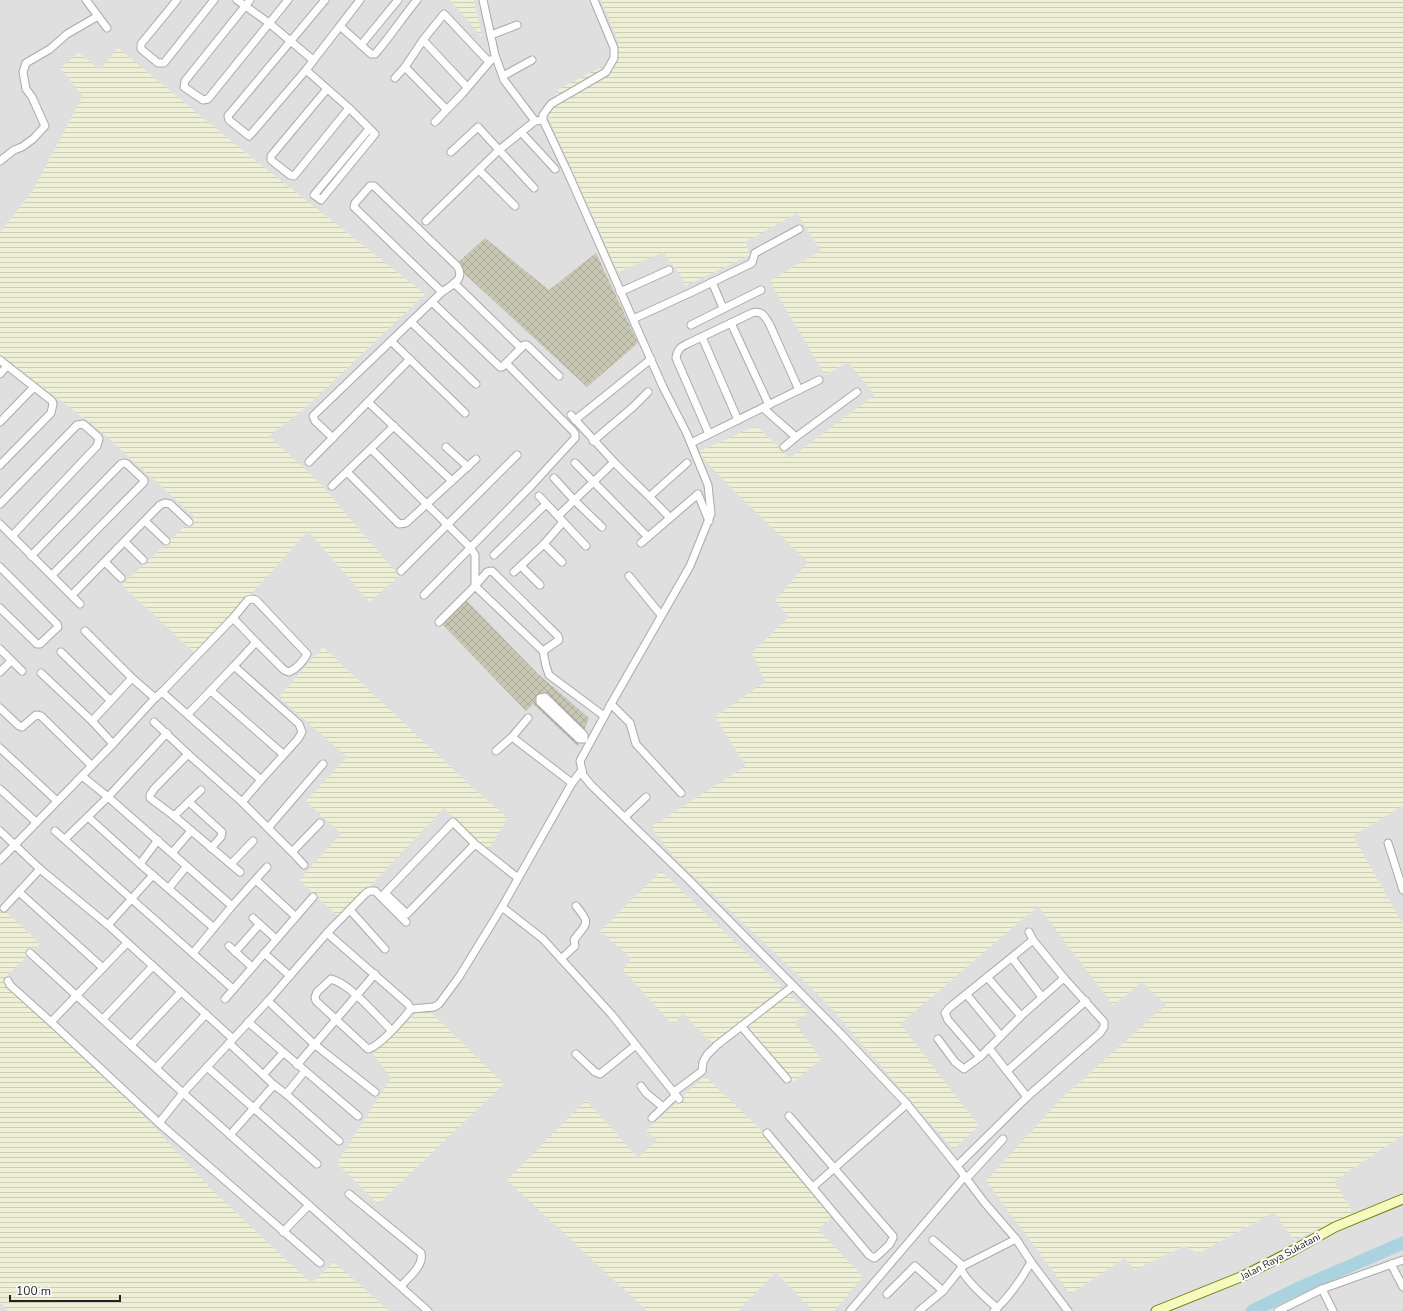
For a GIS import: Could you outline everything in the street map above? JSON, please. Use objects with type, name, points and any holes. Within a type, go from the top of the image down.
[{"type":"main road","name":"Jalan Raya Sukatani","points":[[1156,1311],[1243,1276],[1336,1227],[1403,1198]]},
{"type":"street","points":[[86,0],[107,28]]},
{"type":"street","points":[[177,0],[141,44],[140,49],[158,63],[164,63],[214,0]]},
{"type":"street","points":[[237,0],[269,23],[313,60]]},
{"type":"street","points":[[250,0],[185,81],[184,87],[203,100],[208,99],[288,0]]},
{"type":"street","points":[[325,0],[292,42],[228,116],[229,120],[249,136],[306,70],[360,0]]},
{"type":"street","points":[[361,45],[398,0]]},
{"type":"street","points":[[340,26],[370,54],[375,54],[417,0]]},
{"type":"street","points":[[483,0],[495,55],[504,80],[535,121]]},
{"type":"street","points":[[594,0],[614,48],[614,58],[606,72],[551,104],[543,115],[543,120],[663,387],[691,443],[708,485],[711,514],[690,566],[604,716],[587,742],[580,761],[583,775],[591,785],[625,817],[841,1034],[907,1104],[965,1178],[1016,1239],[1031,1262],[1068,1311]]},
{"type":"street","points":[[394,78],[405,67],[423,40],[444,14],[489,62]]},
{"type":"street","points":[[0,161],[14,150],[22,148],[45,126],[32,97],[26,89],[23,72],[26,62],[40,56],[66,34],[98,16]]},
{"type":"street","points":[[491,35],[517,24]]},
{"type":"street","points":[[423,40],[468,87]]},
{"type":"street","points":[[435,122],[468,87],[495,55]]},
{"type":"street","points":[[503,76],[532,60]]},
{"type":"street","points":[[405,67],[446,109]]},
{"type":"street","points":[[306,70],[349,108],[375,134],[321,200],[314,195],[369,129]]},
{"type":"street","points":[[327,89],[271,156],[271,160],[290,175],[294,176],[349,108]]},
{"type":"street","points":[[426,221],[499,150],[535,121],[543,120]]},
{"type":"street","points":[[451,152],[478,127],[534,188]]},
{"type":"street","points":[[521,132],[555,169]]},
{"type":"street","points":[[479,170],[515,206]]},
{"type":"street","points":[[333,438],[315,421],[313,416],[461,275],[457,266],[374,186],[370,186],[353,206],[442,292]]},
{"type":"street","points":[[633,319],[752,263],[755,253],[799,229]]},
{"type":"street","points":[[620,292],[669,270]]},
{"type":"street","points":[[712,282],[723,308]]},
{"type":"street","points":[[454,283],[521,348]]},
{"type":"street","points":[[691,325],[761,290]]},
{"type":"street","points":[[432,302],[500,367],[524,345],[527,345],[559,376]]},
{"type":"street","points":[[709,434],[676,358],[680,347],[756,312],[763,314],[769,323],[799,390]]},
{"type":"street","points":[[411,322],[476,384]]},
{"type":"street","points":[[732,323],[766,407],[796,437]]},
{"type":"street","points":[[702,337],[738,420]]},
{"type":"street","points":[[391,341],[465,413]]},
{"type":"street","points":[[651,359],[573,417],[593,441],[633,482],[650,496],[670,518]]},
{"type":"street","points":[[0,360],[52,401],[53,404],[52,410],[0,465]]},
{"type":"street","points":[[309,462],[410,360]]},
{"type":"street","points":[[424,595],[532,486],[575,438],[575,434],[506,363]]},
{"type":"street","points":[[0,374],[8,366]]},
{"type":"street","points":[[691,443],[819,380]]},
{"type":"street","points":[[0,422],[34,387]]},
{"type":"street","points":[[593,441],[633,407],[648,392]]},
{"type":"street","points":[[784,447],[857,392]]},
{"type":"street","points":[[368,402],[452,481]]},
{"type":"street","points":[[0,504],[78,425],[83,424],[98,437],[97,446],[12,536]]},
{"type":"street","points":[[332,486],[394,426]]},
{"type":"street","points":[[446,447],[468,467]]},
{"type":"street","points":[[371,449],[470,547],[475,555],[475,586],[543,651],[549,675],[604,716]]},
{"type":"street","points":[[401,571],[518,455]]},
{"type":"street","points":[[347,472],[399,524],[406,523],[476,459]]},
{"type":"street","points":[[558,516],[614,462]]},
{"type":"street","points":[[31,556],[121,464],[125,463],[128,465],[144,480],[144,482],[52,575]]},
{"type":"street","points":[[575,463],[648,537]]},
{"type":"street","points":[[650,496],[687,463]]},
{"type":"street","points":[[554,478],[602,527]]},
{"type":"street","points":[[641,543],[698,494],[709,521]]},
{"type":"street","points":[[538,496],[586,546]]},
{"type":"street","points":[[72,596],[160,505],[165,502],[170,504],[188,522]]},
{"type":"street","points":[[494,555],[546,504]]},
{"type":"street","points":[[145,521],[166,541]]},
{"type":"street","points":[[514,572],[544,544],[563,522]]},
{"type":"street","points":[[0,524],[80,604]]},
{"type":"street","points":[[125,542],[143,560]]},
{"type":"street","points":[[544,544],[562,562]]},
{"type":"street","points":[[105,562],[121,578]]},
{"type":"street","points":[[521,566],[540,585]]},
{"type":"street","points":[[0,567],[57,624],[58,627],[40,644],[37,644],[0,608]]},
{"type":"street","points":[[439,622],[487,572],[492,571],[558,636],[559,640],[543,651]]},
{"type":"street","points":[[629,576],[661,615]]},
{"type":"street","points":[[0,860],[113,744],[248,600],[256,600],[307,654],[305,658],[294,670],[289,672],[284,670],[232,618]]},
{"type":"street","points":[[85,631],[132,678],[155,698]]},
{"type":"street","points":[[188,714],[256,642]]},
{"type":"street","points":[[0,649],[22,671]]},
{"type":"street","points":[[61,652],[110,700]]},
{"type":"street","points":[[0,672],[11,661]]},
{"type":"street","points":[[234,666],[299,724],[302,732],[298,739],[283,754],[242,802]]},
{"type":"street","points":[[41,673],[92,721],[113,744]]},
{"type":"street","points":[[92,721],[132,678]]},
{"type":"street","points":[[210,691],[283,754]]},
{"type":"street","points":[[162,692],[261,780]]},
{"type":"street","points":[[545,697],[584,734],[587,742],[579,739],[540,702],[540,698],[545,697]]},
{"type":"street","points":[[611,704],[630,723],[636,744],[681,793]]},
{"type":"street","points":[[0,708],[19,726],[22,727],[36,715],[40,716],[91,765]]},
{"type":"street","points":[[496,751],[512,737],[528,718]]},
{"type":"street","points":[[154,722],[242,802],[304,865]]},
{"type":"street","points":[[65,840],[108,797],[167,733]]},
{"type":"street","points":[[512,737],[572,783]]},
{"type":"street","points":[[0,748],[57,801]]},
{"type":"street","points":[[188,754],[154,789],[150,795],[150,798],[174,816],[240,872]]},
{"type":"street","points":[[268,828],[323,764]]},
{"type":"street","points":[[391,1030],[356,995],[336,980],[331,979],[315,997],[316,1001],[334,1019],[368,1049],[374,1048],[412,1009],[434,1008],[439,1004],[459,977],[502,907],[572,783],[582,770]]},
{"type":"street","points":[[82,776],[158,840],[186,867],[232,906]]},
{"type":"street","points":[[0,789],[36,822]]},
{"type":"street","points":[[174,816],[201,790]]},
{"type":"street","points":[[625,817],[646,797]]},
{"type":"street","points":[[189,802],[222,832],[221,837],[211,848]]},
{"type":"street","points":[[88,817],[152,875],[214,928]]},
{"type":"street","points":[[475,844],[407,914],[385,892],[453,822],[475,844],[518,878]]},
{"type":"street","points":[[292,852],[320,823]]},
{"type":"street","points":[[0,831],[40,869],[108,926],[206,1014],[274,1085],[339,1142]]},
{"type":"street","points":[[55,831],[233,989]]},
{"type":"street","points":[[172,853],[191,831]]},
{"type":"street","points":[[140,864],[158,840]]},
{"type":"street","points":[[231,864],[253,841]]},
{"type":"street","points":[[1388,843],[1403,890]]},
{"type":"street","points":[[169,888],[186,867]]},
{"type":"street","points":[[193,953],[267,867]]},
{"type":"street","points":[[4,908],[40,869]]},
{"type":"street","points":[[108,926],[152,875]]},
{"type":"street","points":[[256,880],[295,916]]},
{"type":"street","points":[[159,1123],[183,1093],[268,1001],[327,933],[366,893],[375,891],[406,922]]},
{"type":"street","points":[[19,892],[103,968]]},
{"type":"street","points":[[225,999],[312,897]]},
{"type":"street","points":[[561,960],[575,946],[574,940],[586,925],[584,915],[576,906]]},
{"type":"street","points":[[502,907],[543,939],[612,1016],[676,1095]]},
{"type":"street","points":[[350,910],[385,949]]},
{"type":"street","points":[[252,918],[276,939]]},
{"type":"street","points":[[235,952],[259,924]]},
{"type":"street","points":[[957,1166],[1027,1097],[1100,1033],[1104,1027],[1104,1022],[1064,978],[1033,940],[1029,932]]},
{"type":"street","points":[[327,933],[375,974],[412,1009]]},
{"type":"street","points":[[980,1057],[948,1020],[946,1014],[949,1008],[1033,940]]},
{"type":"street","points":[[51,1022],[127,943]]},
{"type":"street","points":[[229,946],[252,967]]},
{"type":"street","points":[[30,953],[183,1093],[428,1311]]},
{"type":"street","points":[[264,953],[290,976]]},
{"type":"street","points":[[1012,958],[1042,997]]},
{"type":"street","points":[[103,1019],[153,966]]},
{"type":"street","points":[[297,1065],[334,1019],[375,974]]},
{"type":"street","points":[[987,977],[1021,1016]]},
{"type":"street","points":[[938,1039],[955,1062],[964,1069],[980,1057],[1021,1016],[1064,978]]},
{"type":"street","points":[[8,981],[10,985],[159,1123],[320,1263]]},
{"type":"street","points":[[652,1118],[702,1071],[703,1062],[707,1055],[717,1045],[793,986]]},
{"type":"street","points":[[131,1045],[181,992]]},
{"type":"street","points":[[967,994],[1001,1036]]},
{"type":"street","points":[[268,1001],[314,1044],[375,1092]]},
{"type":"street","points":[[1007,1071],[1086,1001]]},
{"type":"street","points":[[156,1068],[206,1014]]},
{"type":"street","points":[[248,1022],[358,1116]]},
{"type":"street","points":[[741,1026],[787,1079]]},
{"type":"street","points":[[576,1054],[595,1072],[600,1074],[636,1045]]},
{"type":"street","points":[[989,1048],[1027,1097]]},
{"type":"street","points":[[264,1074],[283,1053]]},
{"type":"street","points":[[207,1067],[317,1164]]},
{"type":"street","points":[[286,1094],[305,1071]]},
{"type":"street","points":[[230,1135],[274,1085]]},
{"type":"street","points":[[641,1086],[646,1093],[663,1107]]},
{"type":"street","points":[[813,1187],[907,1104]]},
{"type":"street","points":[[767,1133],[871,1256],[876,1257],[888,1245],[893,1238],[892,1236],[789,1116]]},
{"type":"street","points":[[850,1311],[965,1178],[1003,1139]]},
{"type":"street","points":[[349,1194],[421,1253],[421,1264],[401,1286]]},
{"type":"street","points":[[283,1232],[309,1205]]},
{"type":"street","points":[[919,1311],[943,1292],[962,1267],[1016,1239]]},
{"type":"street","points":[[933,1240],[962,1267],[961,1271],[995,1310],[1005,1301],[1031,1262]]},
{"type":"street","points":[[1278,1311],[1322,1289],[1403,1260]]},
{"type":"street","points":[[1391,1264],[1403,1287]]},
{"type":"street","points":[[888,1294],[914,1266],[943,1292]]},
{"type":"street","points":[[1322,1289],[1333,1311]]},
{"type":"shaded area","points":[[0,0],[1403,0],[1403,1311],[0,1311]]},
{"type":"shaded area","points":[[450,0],[474,0],[482,37]]},
{"type":"shaded area","points":[[601,0],[1403,0],[1403,805],[1353,836],[1403,924],[1403,1135],[1334,1181],[1353,1213],[1294,1240],[1274,1212],[1199,1253],[1184,1246],[1134,1270],[1125,1258],[1070,1294],[986,1181],[1061,1099],[1166,1005],[1142,982],[1113,1005],[1038,906],[900,1024],[979,1126],[953,1149],[823,999],[674,857],[651,827],[746,766],[715,717],[765,682],[752,653],[789,617],[775,601],[808,562],[724,481],[698,452],[756,426],[790,458],[875,395],[848,362],[825,375],[773,287],[771,280],[821,251],[797,213],[745,242],[750,255],[685,286],[681,276],[663,252],[618,272],[546,112],[559,89],[607,64],[619,43]]},
{"type":"shaded area","points":[[118,48],[241,149],[425,294],[305,408],[269,436],[318,481],[399,576],[370,602],[308,531],[219,630],[195,653],[122,585],[195,517],[96,427],[0,355],[0,232],[32,192],[83,96],[60,68],[79,53],[100,70]]},
{"type":"shaded area","points":[[485,238],[549,290],[596,253],[638,343],[587,387],[455,265]]},
{"type":"shaded area","points":[[463,597],[538,674],[589,718],[578,746],[533,704],[526,711],[440,622]]},
{"type":"shaded area","points":[[323,647],[473,788],[508,818],[488,850],[444,808],[341,919],[299,880],[341,834],[306,801],[347,757],[279,697]]},
{"type":"shaded area","points":[[661,871],[809,1013],[794,1022],[821,1059],[794,1082],[747,1026],[719,1050],[683,1013],[673,1025],[623,970],[631,958],[600,931]]},
{"type":"shaded area","points":[[0,906],[40,944],[2,980],[144,1116],[212,1190],[311,1283],[334,1262],[389,1311],[8,1311],[0,1302]]},
{"type":"shaded area","points":[[424,1006],[504,1084],[378,1204],[337,1163],[391,1078],[373,1054]]},
{"type":"shaded area","points":[[705,1076],[757,1126],[834,1216],[818,1229],[863,1277],[834,1311],[813,1311],[776,1272],[738,1311],[647,1311],[507,1180],[586,1100],[638,1158],[657,1140],[646,1131]]},
{"type":"waterway","points":[[1252,1311],[1297,1289],[1403,1243]]}]
